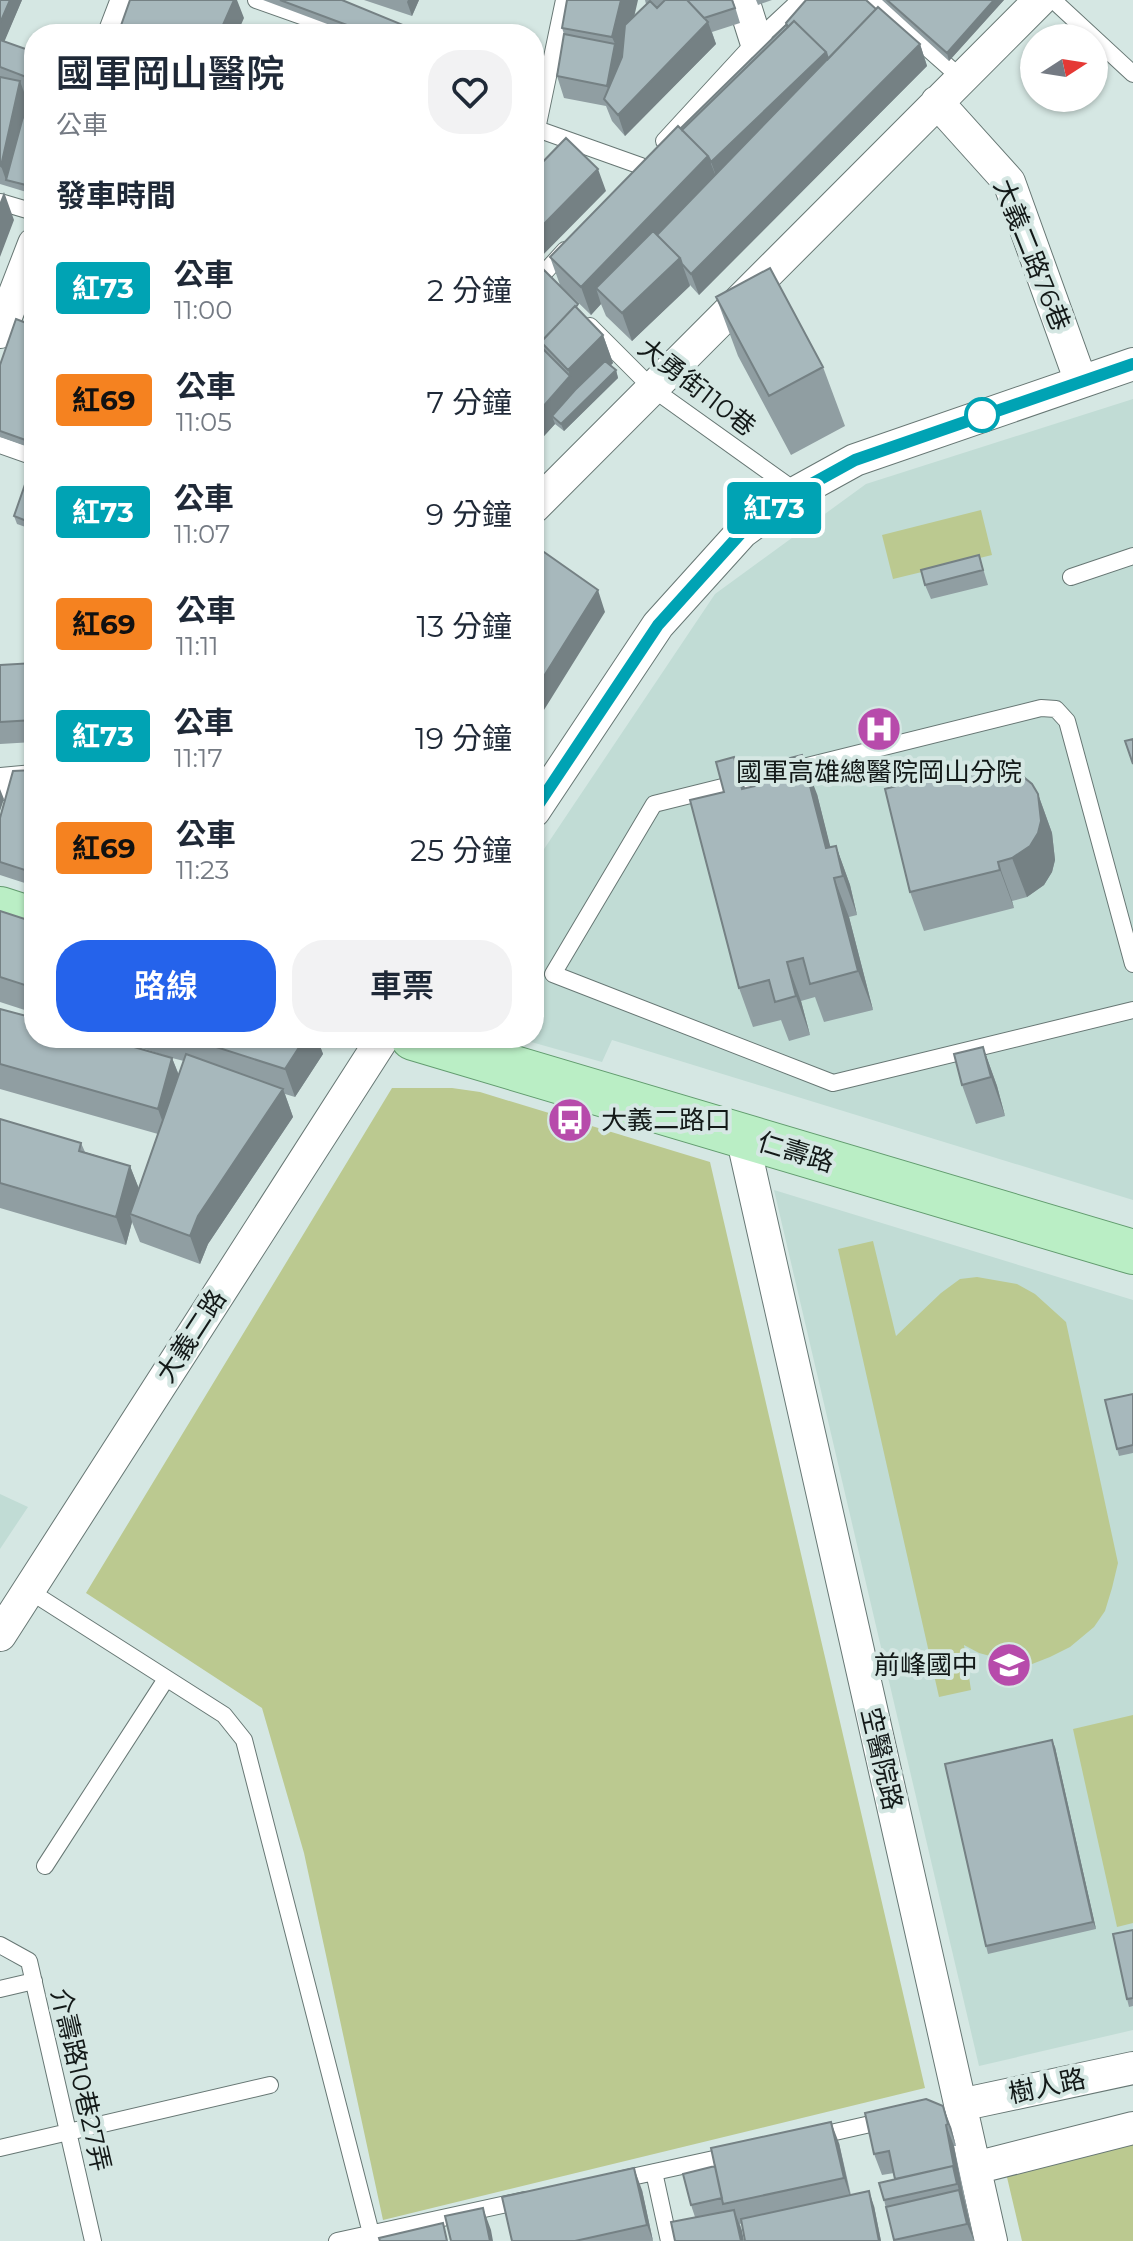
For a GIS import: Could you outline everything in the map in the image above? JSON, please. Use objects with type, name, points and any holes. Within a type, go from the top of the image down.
[{"type":"main road","points":[[0,909],[24,917]]},
{"type":"main road","name":"仁壽路","points":[[447,1048],[1133,1252]]},
{"type":"street","points":[[118,24],[127,0]]},
{"type":"street","points":[[743,0],[756,41]]},
{"type":"street","points":[[544,497],[1040,0]]},
{"type":"street","name":"大義二路76巷","points":[[937,102],[1009,182],[1081,382]]},
{"type":"street","points":[[0,332],[24,270]]},
{"type":"street","points":[[544,796],[658,625],[742,532],[797,492],[855,460],[1133,364]]},
{"type":"street","points":[[0,784],[24,782]]},
{"type":"street","name":"大義二路","points":[[0,1635],[377,1048]]},
{"type":"street","name":"空醫院路","points":[[742,1136],[953,2106],[975,2168],[991,2241]]},
{"type":"street","name":"樹人路","points":[[953,2106],[1133,2068]]},
{"type":"street","points":[[975,2168],[1133,2128]]},
{"type":"lane","points":[[256,0],[317,24]]},
{"type":"lane","points":[[544,96],[564,0]]},
{"type":"lane","points":[[544,132],[636,171],[756,41],[800,0]]},
{"type":"lane","points":[[873,0],[961,78]]},
{"type":"lane","points":[[1053,0],[1133,74]]},
{"type":"lane","points":[[0,202],[24,209]]},
{"type":"lane","points":[[544,280],[581,233]]},
{"type":"lane","name":"大勇街110巷","points":[[574,311],[653,389],[797,492]]},
{"type":"lane","points":[[0,445],[24,453]]},
{"type":"lane","points":[[1071,577],[1133,556]]},
{"type":"lane","points":[[1133,964],[1125,899],[1067,721],[1056,709],[1041,708],[654,804],[553,974],[833,1083],[1133,1010]]},
{"type":"lane","points":[[28,1590],[224,1715],[244,1740],[372,2237]]},
{"type":"lane","points":[[45,1866],[166,1679]]},
{"type":"lane","name":"介壽路10巷27弄","points":[[0,1945],[29,1961],[93,2241]]},
{"type":"lane","points":[[0,1989],[34,1981]]},
{"type":"lane","points":[[0,2148],[270,2085]]},
{"type":"lane","points":[[792,2141],[899,2118]]},
{"type":"lane","points":[[595,2185],[746,2152]]},
{"type":"lane","points":[[654,2172],[669,2241]]},
{"type":"lane","points":[[337,2241],[372,2237],[535,2198]]},
{"type":"shaded area","name":"國軍高雄總醫院岡山分院","points":[[1133,399],[1133,1200],[612,1040],[602,1062],[544,1046],[544,849],[715,594],[866,484]]},
{"type":"shaded area","name":"前峰國中","points":[[774,1190],[1133,1300],[1133,2030],[979,2066]]},
{"type":"shaded area","points":[[0,1494],[28,1507],[0,1549]]},
{"type":"green space","points":[[981,510],[992,555],[893,579],[882,535]]},
{"type":"green space","points":[[392,1088],[452,1088],[480,1092],[710,1162],[925,2088],[383,2220],[304,1853],[262,1708],[86,1593]]},
{"type":"green space","points":[[873,1241],[896,1336],[960,1279],[977,1277],[1017,1284],[1035,1294],[1066,1322],[1118,1563],[1105,1611],[1094,1627],[1070,1647],[1027,1666],[979,1653],[964,1645],[971,1690],[939,1697],[838,1249]]},
{"type":"green space","points":[[1133,1715],[1133,1923],[1117,1927],[1073,1729]]},
{"type":"green space","points":[[1133,2142],[1133,2241],[1022,2241],[1006,2173]]},
{"type":"building","points":[[0,0],[10,0],[0,23]]},
{"type":"building","points":[[130,0],[234,0],[223,24],[122,24]]},
{"type":"building","points":[[280,0],[342,0],[401,24],[344,24]]},
{"type":"building","points":[[567,0],[621,0],[612,37],[562,28]]},
{"type":"building","points":[[665,0],[687,0],[708,22],[618,115],[604,99],[622,57],[625,25],[650,1],[657,8]]},
{"type":"building","points":[[687,0],[732,0],[735,8],[704,18]]},
{"type":"building","points":[[806,0],[866,0],[876,9],[828,59],[826,52],[794,21],[788,27],[786,23]]},
{"type":"building","points":[[887,0],[994,0],[947,53]]},
{"type":"building","points":[[878,7],[920,44],[691,274],[657,235]]},
{"type":"building","points":[[794,21],[826,52],[711,162],[682,130]]},
{"type":"building","points":[[786,25],[788,27],[682,130],[681,128]]},
{"type":"building","points":[[564,34],[615,44],[607,86],[557,76]]},
{"type":"building","points":[[0,40],[24,48],[24,76],[0,67]]},
{"type":"building","points":[[0,77],[20,81],[1,166],[0,165]]},
{"type":"building","points":[[23,117],[24,117],[24,184],[6,180]]},
{"type":"building","points":[[678,126],[708,156],[581,287],[550,257]]},
{"type":"building","points":[[566,138],[598,169],[544,224],[544,161]]},
{"type":"building","points":[[653,231],[680,258],[622,313],[596,288]]},
{"type":"building","points":[[770,268],[823,367],[769,396],[716,297]]},
{"type":"building","points":[[544,270],[578,304],[544,339]]},
{"type":"building","points":[[575,306],[603,335],[568,370],[544,345],[544,339]]},
{"type":"building","points":[[16,319],[24,322],[24,439],[0,431],[0,365]]},
{"type":"building","points":[[544,350],[570,376],[544,406]]},
{"type":"building","points":[[605,361],[616,370],[561,424],[552,416]]},
{"type":"building","points":[[24,487],[24,520],[14,516]]},
{"type":"building","points":[[544,552],[598,590],[544,676]]},
{"type":"building","points":[[979,555],[983,570],[925,585],[921,570]]},
{"type":"building","points":[[24,664],[24,721],[0,722],[0,665]]},
{"type":"building","points":[[1133,739],[1133,764],[1125,741]]},
{"type":"building","points":[[802,755],[826,848],[836,846],[843,876],[834,878],[858,971],[810,984],[803,958],[787,962],[796,996],[775,1002],[769,980],[739,988],[690,800],[724,792],[716,762],[734,757],[742,789],[755,786],[751,768]]},
{"type":"building","points":[[972,765],[975,773],[1001,768],[1021,775],[1032,784],[1038,794],[1041,821],[1038,833],[1030,846],[1012,858],[998,862],[1000,870],[910,892],[885,789]]},
{"type":"building","points":[[24,770],[24,870],[0,862],[0,818],[13,771]]},
{"type":"building","points":[[0,911],[24,919],[24,985],[0,977]]},
{"type":"building","points":[[0,1009],[24,1015],[24,1048],[138,1048],[172,1058],[158,1109],[0,1064]]},
{"type":"building","points":[[983,1047],[991,1077],[962,1085],[954,1054]]},
{"type":"building","points":[[219,1048],[299,1048],[285,1069]]},
{"type":"building","points":[[186,1054],[283,1089],[198,1216],[190,1236],[130,1214]]},
{"type":"building","points":[[0,1119],[81,1143],[79,1151],[130,1166],[116,1217],[0,1183]]},
{"type":"building","points":[[1133,1394],[1133,1445],[1117,1449],[1105,1400]]},
{"type":"building","points":[[1052,1740],[1093,1922],[986,1946],[945,1764]]},
{"type":"building","points":[[1133,1930],[1133,1998],[1127,1999],[1113,1934]]},
{"type":"building","points":[[926,2099],[943,2106],[955,2172],[953,2166],[895,2179],[889,2151],[874,2154],[865,2113]]},
{"type":"building","points":[[831,2122],[844,2178],[723,2204],[711,2148]]},
{"type":"building","points":[[715,2166],[722,2198],[691,2205],[683,2174]]},
{"type":"building","points":[[953,2166],[957,2184],[884,2200],[879,2183]]},
{"type":"building","points":[[634,2168],[647,2225],[575,2241],[512,2241],[502,2197]]},
{"type":"building","points":[[959,2190],[967,2224],[894,2240],[886,2207]]},
{"type":"building","points":[[869,2191],[879,2241],[745,2241],[741,2219]]},
{"type":"building","points":[[483,2208],[490,2241],[451,2241],[445,2216]]},
{"type":"building","points":[[734,2210],[741,2241],[675,2241],[671,2222]]},
{"type":"building","points":[[443,2223],[447,2241],[380,2241],[379,2238]]},
{"type":"bus line","name":"紅73","points":[[544,796],[658,625],[742,532],[797,492],[855,460],[1133,364]]},
{"type":"place","name":"國軍高雄總醫院岡山分院","points":[[879,729]]},
{"type":"place","name":"大義二路口","points":[[570,1120]]},
{"type":"place","name":"前峰國中","points":[[1009,1665]]}]
